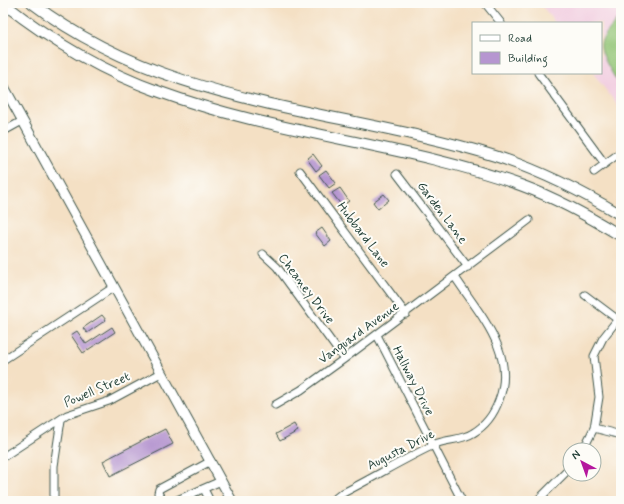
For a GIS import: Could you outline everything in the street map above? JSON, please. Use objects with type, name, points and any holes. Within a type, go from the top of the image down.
[{"type":"highway","points":[[4,3],[28,22],[80,55],[126,78],[159,92],[192,103],[282,126],[399,151],[494,176],[558,201],[621,236]]},
{"type":"highway","points":[[32,3],[68,28],[102,47],[173,78],[236,96],[427,139],[495,156],[560,182],[621,215]]},
{"type":"main road","points":[[3,85],[232,501]]},
{"type":"street","points":[[485,3],[499,22]]},
{"type":"street","points":[[539,74],[606,164]]},
{"type":"street","points":[[4,131],[22,121]]},
{"type":"street","points":[[594,172],[621,152]]},
{"type":"street","name":"Hubbard Lane","points":[[300,171],[406,314]]},
{"type":"street","name":"Garden Lane","points":[[396,174],[468,267]]},
{"type":"street","points":[[468,267],[529,220]]},
{"type":"street","name":"Cheaney Drive","points":[[263,254],[277,267],[344,359]]},
{"type":"street","name":"Vanguard Avenue","points":[[275,405],[301,390],[468,267]]},
{"type":"street","name":"Augusta Drive","points":[[332,501],[341,494],[434,446],[463,438],[483,426],[497,406],[504,381],[503,363],[495,339],[483,317],[455,277]]},
{"type":"street","points":[[3,360],[114,287]]},
{"type":"street","points":[[585,295],[620,321],[603,338],[594,356],[599,397],[594,428],[587,442]]},
{"type":"street","name":"Hallway Drive","points":[[377,335],[462,501]]},
{"type":"street","name":"Powell Street","points":[[3,457],[72,412],[96,407],[162,373]]},
{"type":"street","points":[[54,501],[54,466],[61,420]]},
{"type":"street","points":[[594,428],[621,435]]},
{"type":"street","points":[[163,501],[158,493],[159,489],[211,461]]},
{"type":"street","points":[[537,501],[562,476]]},
{"type":"street","points":[[175,501],[221,481]]},
{"type":"street","points":[[204,489],[210,501]]},
{"type":"shaded area","points":[[540,3],[621,3],[621,110],[594,74],[602,74],[602,22],[554,22]]},
{"type":"green space","points":[[621,15],[621,87],[607,64],[602,50],[602,40]]},
{"type":"building","points":[[313,154],[322,166],[316,171],[307,159]]},
{"type":"building","points":[[326,170],[336,183],[329,188],[319,175]]},
{"type":"building","points":[[340,188],[349,201],[342,206],[332,193]]},
{"type":"building","points":[[384,194],[389,200],[378,209],[373,202]]},
{"type":"building","points":[[435,201],[440,207],[434,212],[429,205]]},
{"type":"building","points":[[322,228],[331,241],[325,246],[315,233]]},
{"type":"building","points":[[102,315],[106,320],[87,333],[83,328]]},
{"type":"building","points":[[112,327],[115,332],[83,353],[71,335],[77,331],[86,344]]},
{"type":"building","points":[[294,424],[298,431],[280,441],[276,434]]},
{"type":"building","points":[[165,429],[173,444],[110,476],[103,461]]}]
